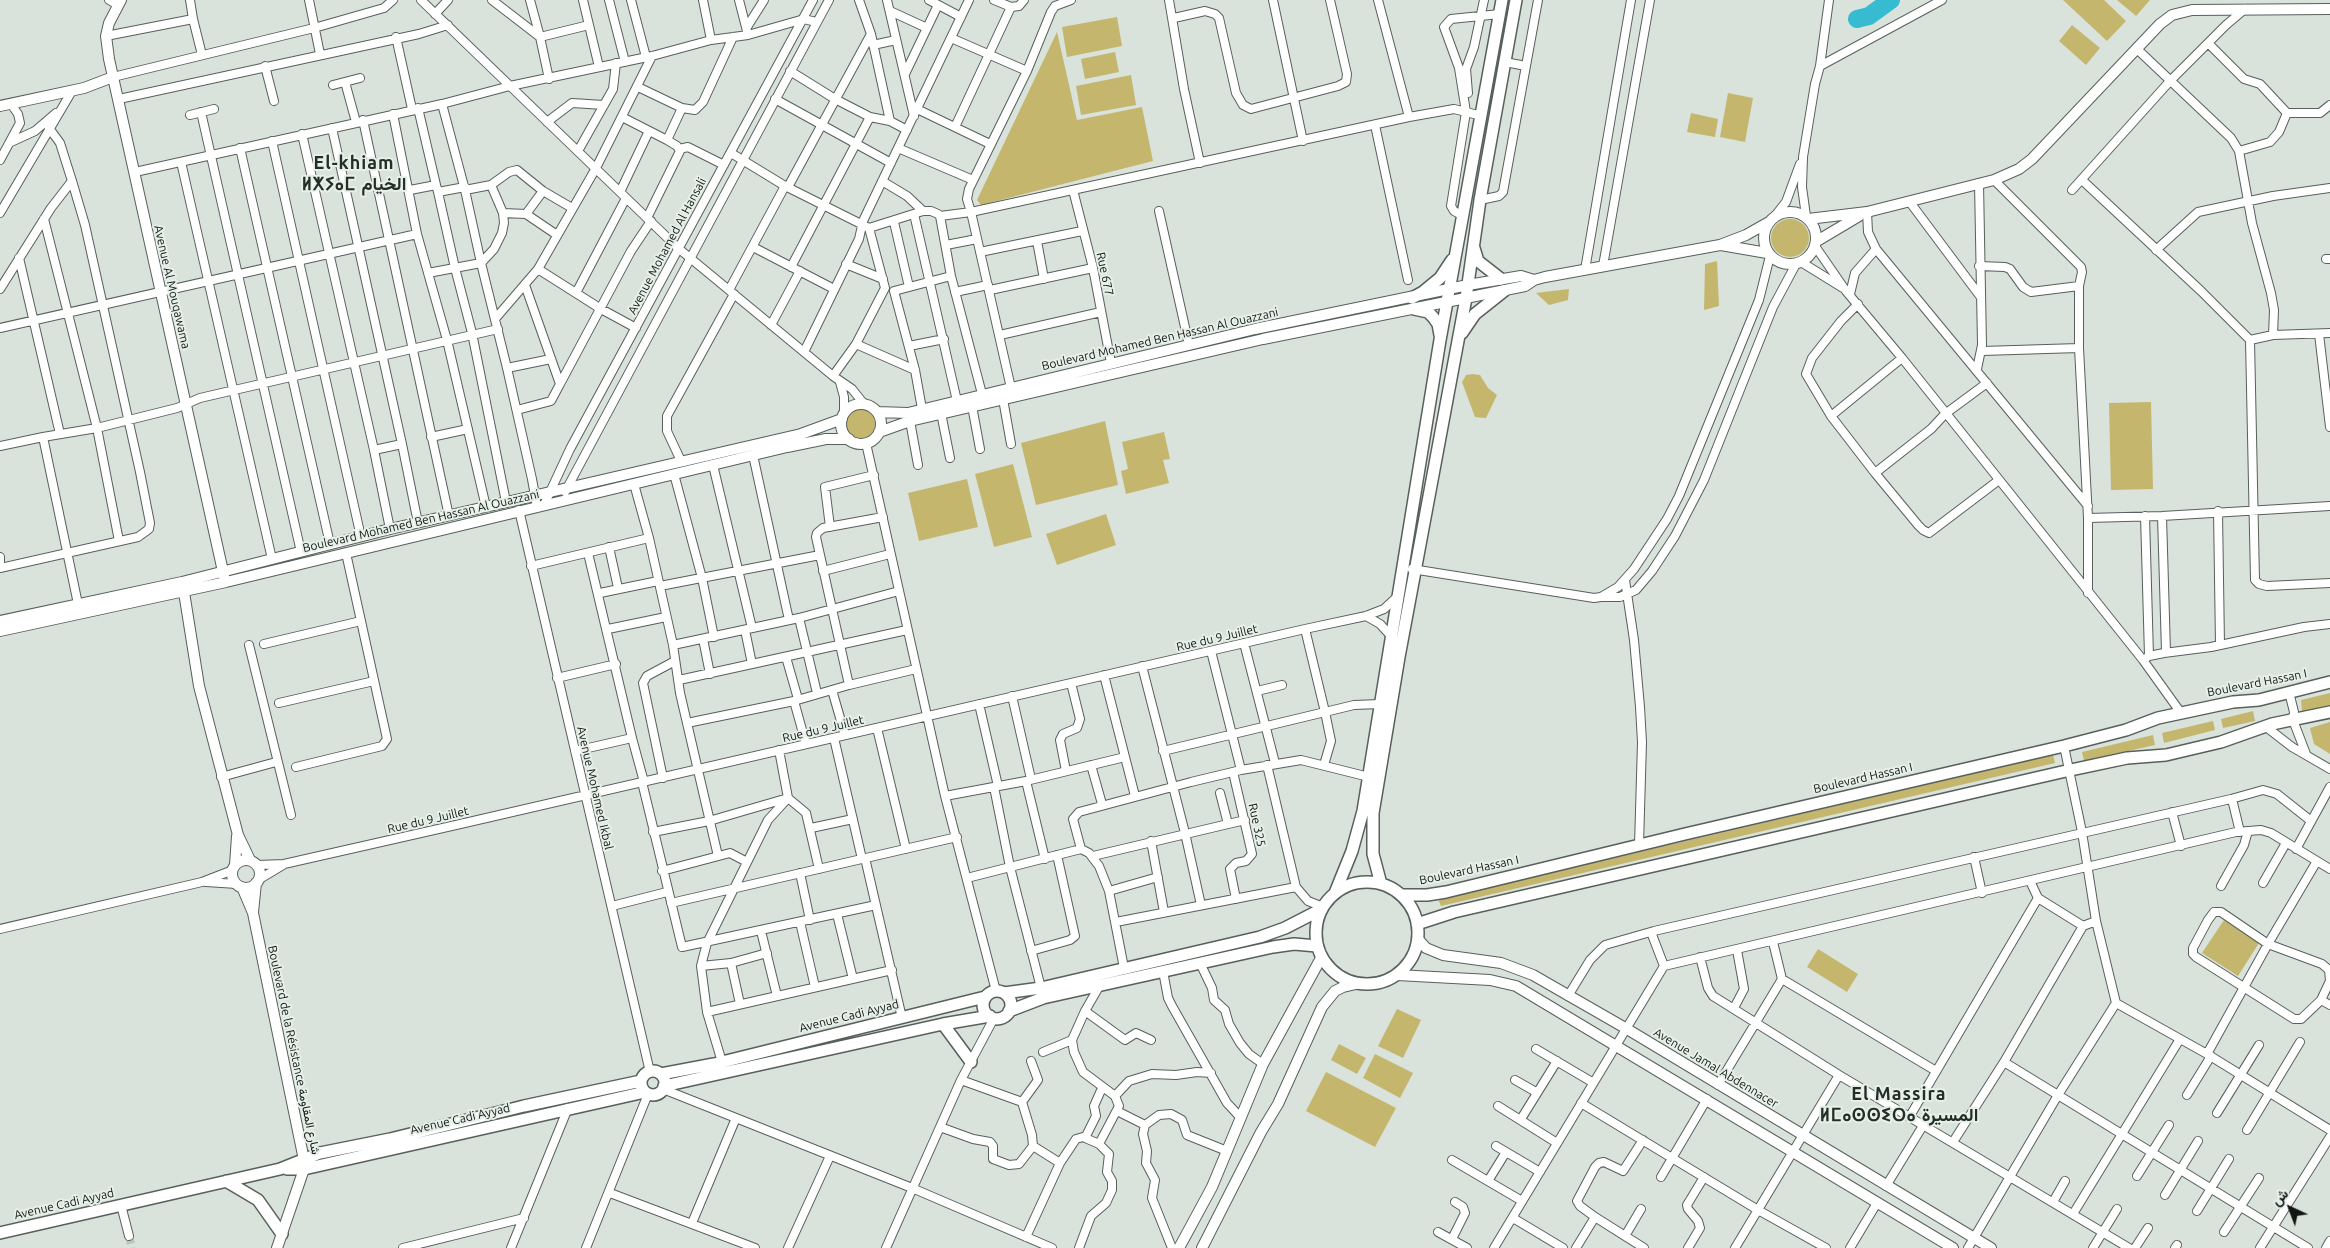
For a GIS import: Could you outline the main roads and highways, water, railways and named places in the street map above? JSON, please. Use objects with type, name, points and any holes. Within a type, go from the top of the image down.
[{"type":"main road","points":[[1381,884],[1372,847],[1373,813],[1440,340],[1502,0]]},
{"type":"main road","points":[[992,1017],[984,1010],[986,997],[1000,992],[1041,988],[1268,935],[1322,908],[1335,893],[1349,860],[1358,830],[1369,777],[1398,596],[1409,569],[1458,341],[1480,200],[1516,0]]},
{"type":"main road","points":[[1440,340],[1438,324],[1433,317],[1413,303],[1440,278],[1458,248]]},
{"type":"main road","points":[[1458,341],[1475,314],[1503,285],[1484,268],[1475,256],[1474,248]]},
{"type":"main road","name":"Boulevard Hassan I","points":[[1401,895],[1436,894],[2064,746],[2126,730],[2158,718],[2330,682]]},
{"type":"main road","points":[[1417,924],[1454,912],[2070,770],[2127,758],[2166,755],[2221,742],[2266,726],[2330,712]]},
{"type":"main road","points":[[1322,908],[1316,927],[1317,946],[1322,958],[1332,971],[1346,981],[1371,985],[1384,982],[1397,975],[1407,965],[1414,953],[1418,939],[1417,924],[1409,904],[1401,895],[1381,884],[1365,882],[1350,885],[1335,893]]},
{"type":"main road","points":[[664,1087],[664,1079],[655,1073],[645,1089],[657,1094],[664,1087],[944,1024],[1003,1017],[1010,1011],[1034,1001],[1273,947],[1294,944],[1317,946]]},
{"type":"main road","points":[[1000,992],[1010,1001],[1010,1011]]},
{"type":"main road","name":"Avenue Cadi Ayyad","points":[[655,1073],[722,1062],[986,997]]},
{"type":"main road","points":[[944,1024],[971,1062]]},
{"type":"main road","name":"Avenue Cadi Ayyad","points":[[0,1233],[280,1169],[568,1108],[645,1089]]},
{"type":"main road","name":"Avenue Cadi Ayyad","points":[[304,1164],[320,1153],[390,1139],[524,1106],[645,1089]]},
{"type":"main road","points":[[226,1181],[258,1200],[282,1234]]},
{"type":"waterway","points":[[1857,19],[1869,16],[1891,0]]},
{"type":"tunnel","points":[[129,1236],[132,1248]]},
{"type":"district","name":"El-khiam ⵍⵅⵢⴰⵎ الخيام","points":[[354,173]]},
{"type":"district","name":"El Massira ⵍⵎⴰⵙⵙⵉⵔⴰ المسيرة","points":[[1899,1104]]}]
